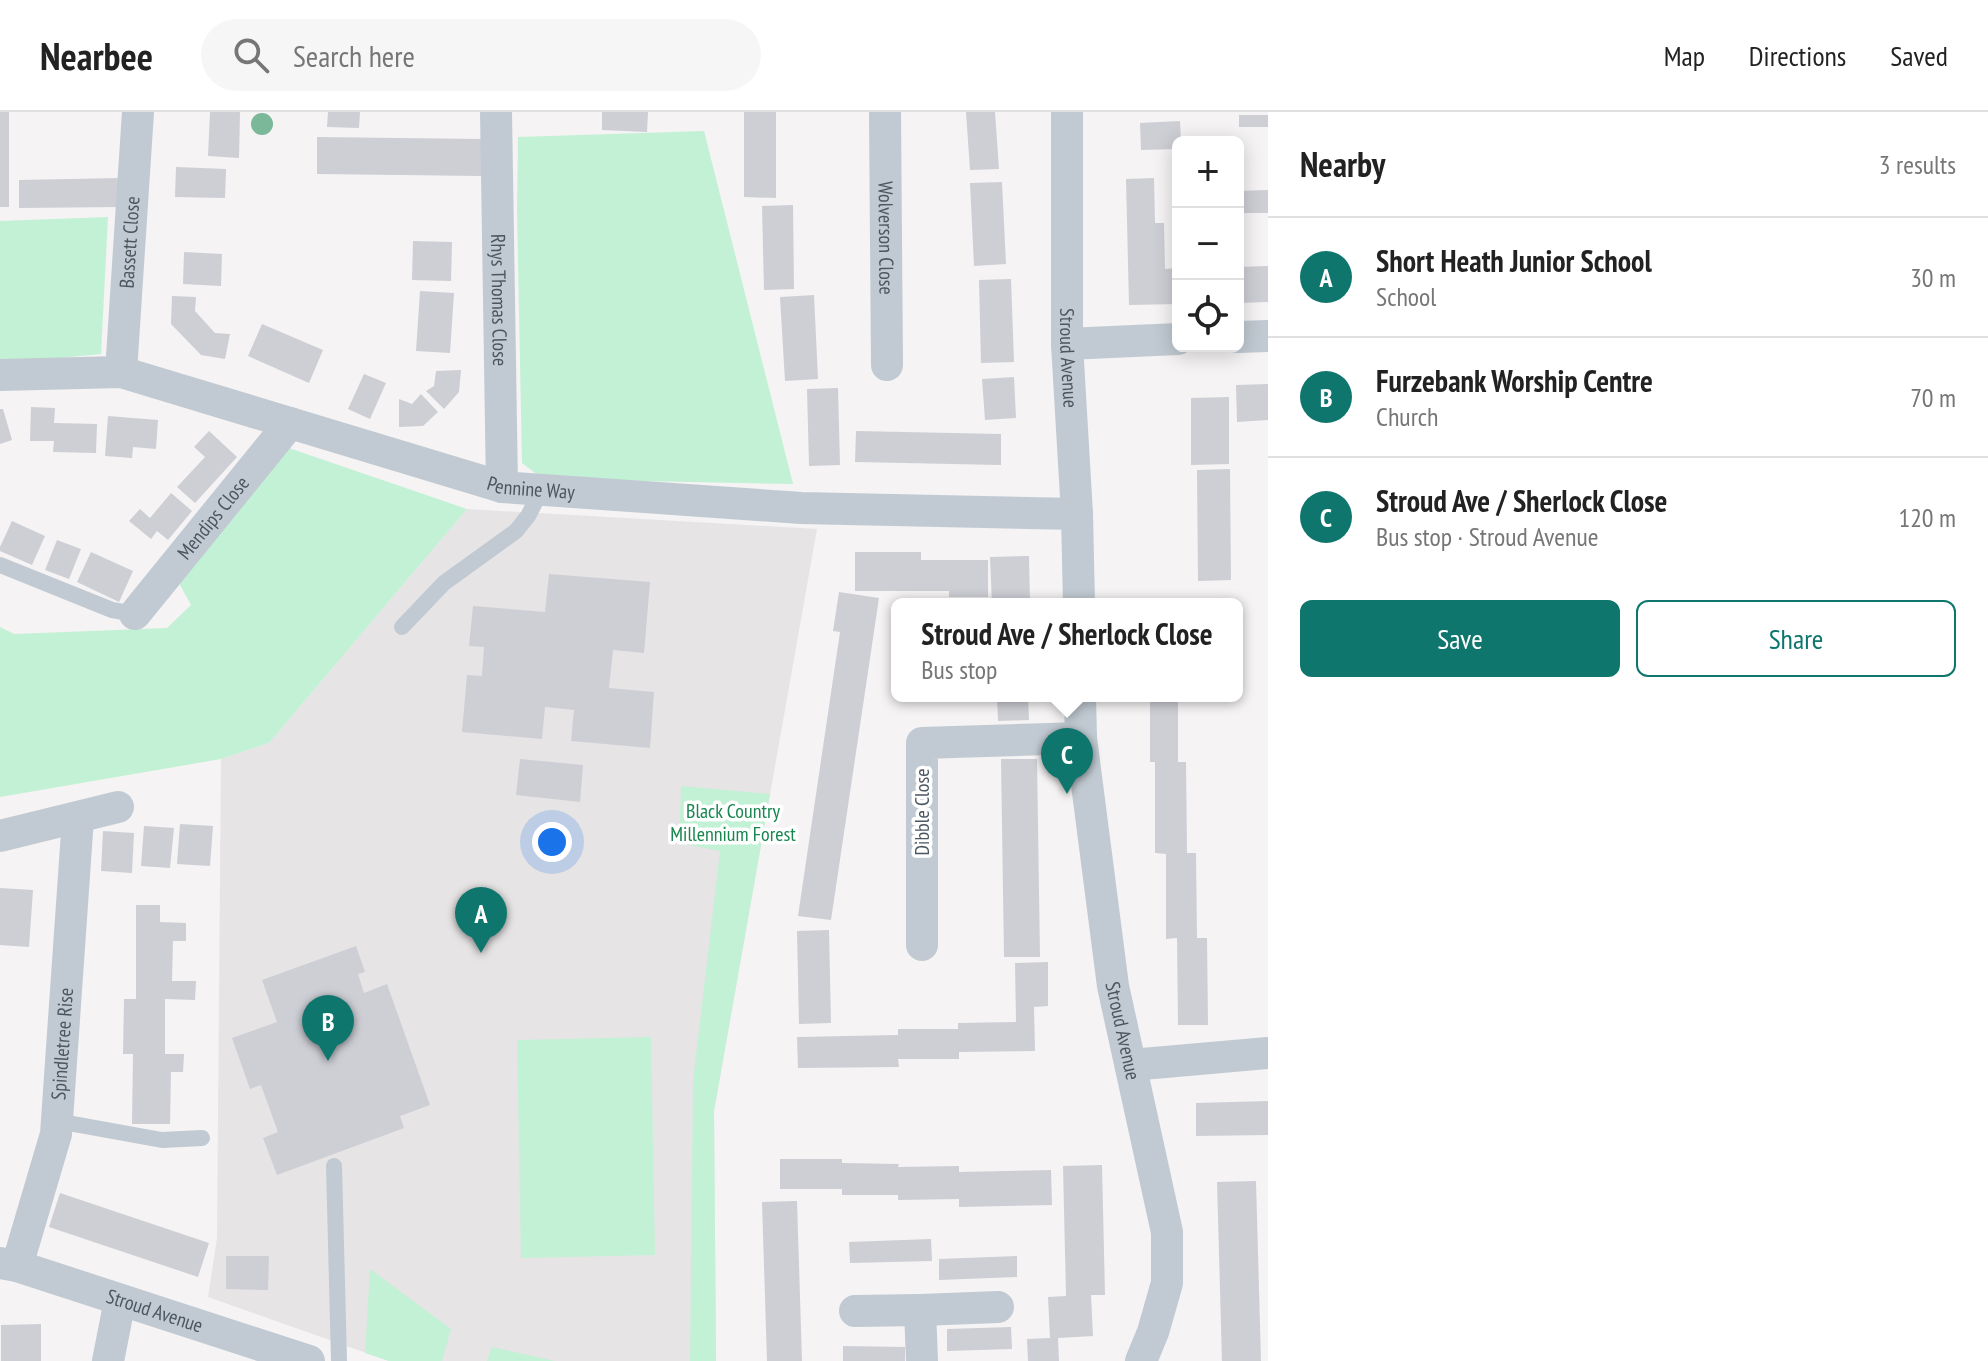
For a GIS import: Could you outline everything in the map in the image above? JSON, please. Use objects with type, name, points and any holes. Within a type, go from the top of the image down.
[{"type":"street","name":"Bassett Close","points":[[121,372],[138,112]]},
{"type":"street","name":"Rhys Thomas Close","points":[[496,112],[502,487]]},
{"type":"street","name":"Wolverson Close","points":[[885,112],[887,365]]},
{"type":"street","name":"Stroud Avenue","points":[[1067,112],[1067,344],[1079,598]]},
{"type":"street","points":[[1244,337],[1268,336]]},
{"type":"street","points":[[1067,344],[1172,339]]},
{"type":"street","name":"Pennine Way","points":[[0,375],[121,372],[502,487],[801,508],[1077,514]]},
{"type":"street","name":"Mendips Close","points":[[135,614],[290,423]]},
{"type":"street","name":"Stroud Avenue","points":[[1080,702],[1081,738],[1113,986],[1167,1232],[1167,1283],[1141,1361]]},
{"type":"street","name":"Dibble Close","points":[[922,945],[922,743],[1081,738]]},
{"type":"street","points":[[0,836],[118,807]]},
{"type":"street","name":"Spindletree Rise","points":[[9,1264],[49,1164],[56,1134],[78,818]]},
{"type":"street","points":[[1131,1065],[1268,1053]]},
{"type":"street","name":"Stroud Avenue","points":[[9,1264],[309,1361]]},
{"type":"street","points":[[108,1361],[120,1300]]},
{"type":"street","points":[[855,1311],[998,1307]]},
{"type":"street","points":[[920,1310],[922,1361]]},
{"type":"lane","points":[[402,627],[444,583],[516,531],[542,489]]},
{"type":"lane","points":[[0,565],[112,610],[135,614]]},
{"type":"lane","points":[[57,1121],[162,1140],[202,1138]]},
{"type":"lane","points":[[334,1166],[339,1361]]},
{"type":"shaded area","points":[[467,509],[817,529],[714,1111],[716,1361],[389,1361],[208,1297],[217,1238],[221,759],[269,743]]},
{"type":"green space","points":[[704,131],[793,484],[543,479],[522,463],[518,137]]},
{"type":"green space","points":[[108,217],[101,354],[0,364],[0,221]]},
{"type":"green space","points":[[283,446],[467,509],[269,743],[221,759],[0,797],[0,627],[14,634],[167,628],[191,605],[179,583]]},
{"type":"green space","name":"Black Country Millennium Forest","points":[[681,786],[770,794],[714,1111],[716,1361],[690,1361],[693,1081],[720,851],[679,843]]},
{"type":"green space","points":[[651,1037],[655,1255],[521,1258],[517,1040]]},
{"type":"green space","points":[[370,1269],[451,1329],[442,1361],[389,1361],[365,1353]]},
{"type":"green space","points":[[492,1347],[555,1361],[487,1361]]},
{"type":"building","points":[[0,112],[9,112],[9,207],[0,207]]},
{"type":"building","points":[[210,112],[240,112],[239,158],[208,156]]},
{"type":"building","points":[[328,112],[360,112],[359,128],[327,127]]},
{"type":"building","points":[[602,112],[648,112],[647,132],[602,130]]},
{"type":"building","points":[[744,112],[776,112],[776,198],[744,197]]},
{"type":"building","points":[[966,112],[995,112],[999,169],[970,170]]},
{"type":"building","points":[[1239,115],[1268,115],[1268,127],[1239,127]]},
{"type":"building","points":[[1180,121],[1181,136],[1172,136],[1172,149],[1141,150],[1140,123]]},
{"type":"building","points":[[317,137],[481,139],[481,176],[317,174]]},
{"type":"building","points":[[176,167],[226,169],[225,198],[175,197]]},
{"type":"building","points":[[121,178],[121,207],[19,208],[19,180]]},
{"type":"building","points":[[1154,178],[1155,223],[1164,223],[1165,269],[1172,268],[1172,304],[1129,305],[1126,179]]},
{"type":"building","points":[[1002,182],[1006,264],[974,266],[970,183]]},
{"type":"building","points":[[1268,190],[1268,213],[1244,213],[1244,191]]},
{"type":"building","points":[[793,205],[794,289],[764,290],[762,206]]},
{"type":"building","points":[[413,241],[452,242],[451,281],[412,280]]},
{"type":"building","points":[[184,252],[222,254],[221,286],[183,284]]},
{"type":"building","points":[[1268,266],[1268,302],[1244,303],[1244,267]]},
{"type":"building","points":[[1011,279],[1014,362],[981,363],[979,280]]},
{"type":"building","points":[[420,291],[454,293],[450,353],[416,351]]},
{"type":"building","points":[[814,295],[818,379],[785,381],[780,297]]},
{"type":"building","points":[[172,296],[196,297],[195,311],[215,333],[230,334],[225,359],[201,355],[171,324]]},
{"type":"building","points":[[262,324],[323,350],[309,383],[248,356]]},
{"type":"building","points":[[461,370],[459,392],[444,409],[426,391],[434,386],[436,371]]},
{"type":"building","points":[[364,374],[386,383],[370,419],[348,409]]},
{"type":"building","points":[[1014,377],[1016,418],[985,420],[982,379]]},
{"type":"building","points":[[1268,384],[1268,420],[1237,422],[1236,385]]},
{"type":"building","points":[[838,388],[840,465],[809,466],[807,389]]},
{"type":"building","points":[[421,394],[438,412],[423,426],[399,427],[399,399],[412,404]]},
{"type":"building","points":[[1229,397],[1229,464],[1191,465],[1191,398]]},
{"type":"building","points":[[31,407],[55,408],[54,423],[97,424],[96,453],[53,452],[54,441],[30,441]]},
{"type":"building","points":[[0,409],[3,409],[12,440],[0,444]]},
{"type":"building","points":[[108,416],[158,420],[156,449],[133,447],[132,458],[105,456]]},
{"type":"building","points":[[209,431],[237,457],[195,503],[177,487],[205,457],[194,447]]},
{"type":"building","points":[[856,431],[1001,434],[1001,465],[855,462]]},
{"type":"building","points":[[1230,469],[1231,580],[1198,581],[1197,470]]},
{"type":"building","points":[[171,493],[192,511],[168,540],[157,531],[151,539],[129,521],[140,509],[150,518]]},
{"type":"building","points":[[12,521],[45,536],[32,565],[0,551]]},
{"type":"building","points":[[57,540],[81,549],[69,579],[45,570]]},
{"type":"building","points":[[91,552],[133,571],[119,602],[77,582]]},
{"type":"building","points":[[855,552],[921,552],[921,560],[988,560],[988,597],[949,597],[949,591],[855,591]]},
{"type":"building","points":[[1029,556],[1030,598],[992,598],[990,557]]},
{"type":"building","points":[[549,574],[650,582],[644,653],[613,650],[609,688],[654,692],[650,748],[571,741],[574,710],[545,707],[542,739],[462,732],[467,675],[482,676],[484,647],[469,646],[473,606],[545,612]]},
{"type":"building","points":[[839,592],[879,598],[831,920],[798,916],[840,632],[833,631]]},
{"type":"building","points":[[997,702],[1028,702],[1029,720],[998,721]]},
{"type":"building","points":[[1150,702],[1178,702],[1178,762],[1186,762],[1187,853],[1196,853],[1197,938],[1207,938],[1208,1025],[1178,1025],[1177,938],[1166,939],[1166,854],[1155,853],[1155,762],[1150,762]]},
{"type":"building","points":[[520,759],[583,765],[580,802],[516,795]]},
{"type":"building","points":[[1001,759],[1037,759],[1040,957],[1004,957]]},
{"type":"building","points":[[180,824],[213,826],[210,866],[177,864]]},
{"type":"building","points":[[144,826],[174,828],[170,868],[141,866]]},
{"type":"building","points":[[103,831],[134,833],[132,873],[101,871]]},
{"type":"building","points":[[0,888],[33,890],[29,947],[0,945]]},
{"type":"building","points":[[136,905],[160,905],[160,922],[186,923],[186,941],[173,941],[172,981],[196,981],[195,1000],[165,999],[165,1054],[184,1054],[183,1072],[171,1072],[170,1124],[132,1124],[133,1054],[123,1054],[124,999],[136,999]]},
{"type":"building","points":[[829,930],[831,1023],[799,1024],[797,931]]},
{"type":"building","points":[[356,946],[365,972],[358,974],[364,993],[387,984],[430,1105],[400,1116],[404,1128],[277,1175],[263,1138],[278,1132],[261,1085],[250,1089],[232,1038],[277,1022],[262,980]]},
{"type":"building","points":[[1048,962],[1048,1006],[1034,1007],[1035,1051],[959,1052],[959,1059],[898,1059],[899,1067],[798,1068],[797,1037],[898,1035],[898,1029],[958,1029],[958,1023],[1016,1022],[1015,963]]},
{"type":"building","points":[[1268,1101],[1268,1135],[1196,1136],[1196,1103]]},
{"type":"building","points":[[780,1159],[842,1159],[842,1163],[899,1164],[898,1167],[959,1166],[959,1172],[1051,1170],[1052,1205],[959,1207],[959,1199],[898,1200],[898,1195],[842,1195],[842,1189],[780,1189]]},
{"type":"building","points":[[1102,1165],[1105,1295],[1091,1295],[1093,1336],[1058,1338],[1059,1361],[1028,1361],[1027,1339],[1050,1338],[1048,1297],[1066,1296],[1063,1166]]},
{"type":"building","points":[[1256,1181],[1261,1361],[1222,1361],[1217,1182]]},
{"type":"building","points":[[60,1193],[209,1243],[198,1277],[49,1227]]},
{"type":"building","points":[[797,1201],[802,1361],[767,1361],[762,1202]]},
{"type":"building","points":[[931,1239],[932,1261],[850,1263],[849,1242]]},
{"type":"building","points":[[226,1256],[269,1256],[268,1290],[226,1289]]},
{"type":"building","points":[[1017,1256],[1017,1277],[939,1280],[939,1259]]},
{"type":"building","points":[[41,1324],[41,1361],[1,1361],[1,1325]]},
{"type":"building","points":[[1011,1327],[1012,1349],[947,1351],[947,1329]]},
{"type":"building","points":[[843,1346],[905,1347],[905,1361],[843,1361]]},
{"type":"place","name":"Stroud Ave / Sherlock Close","points":[[1067,794]]},
{"type":"place","name":"Short Heath Junior School","points":[[481,953]]},
{"type":"place","name":"Furzebank Worship Centre","points":[[328,1061]]}]
